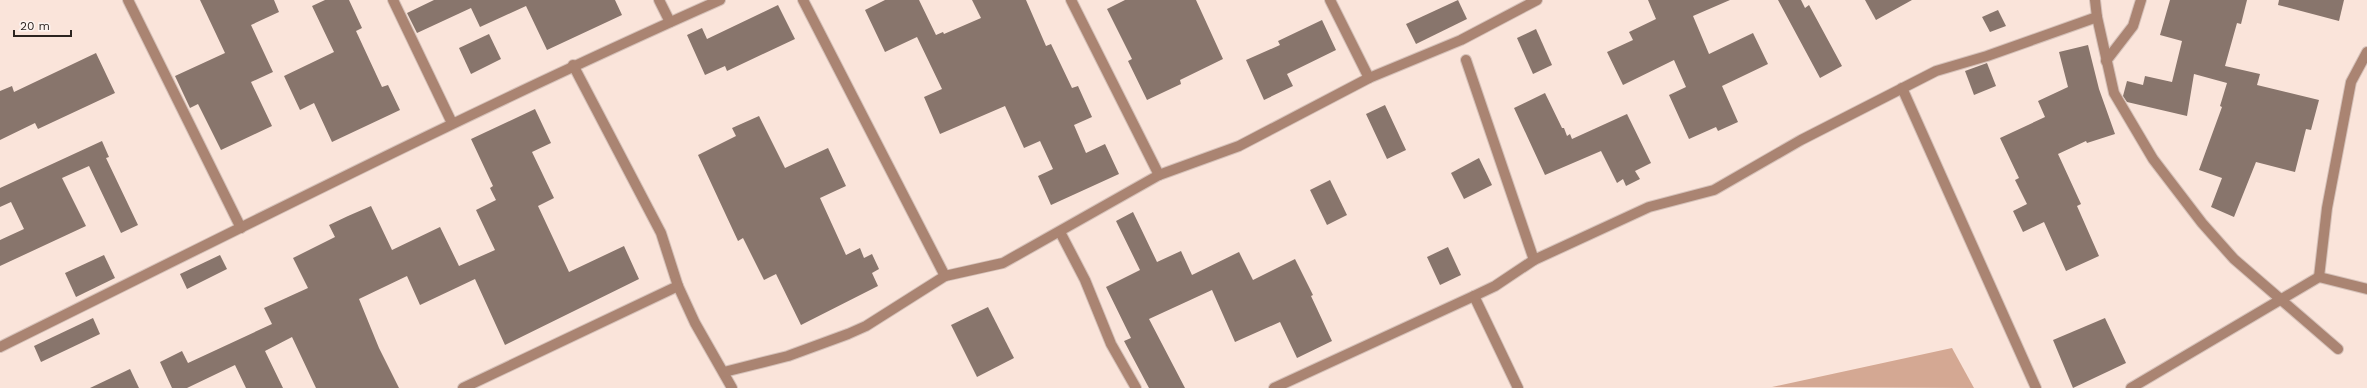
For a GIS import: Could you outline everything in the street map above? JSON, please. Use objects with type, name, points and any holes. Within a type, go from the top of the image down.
[{"type":"street","points":[[128,0],[241,228]]},
{"type":"street","points":[[393,0],[452,123]]},
{"type":"street","points":[[659,0],[670,22]]},
{"type":"street","points":[[0,347],[452,123],[573,65],[720,0]]},
{"type":"street","points":[[803,0],[945,276]]},
{"type":"street","points":[[1071,0],[1159,175]]},
{"type":"street","points":[[1330,0],[1369,78]]},
{"type":"street","points":[[724,372],[788,356],[866,326],[945,276],[1003,263],[1159,175],[1239,146],[1369,78],[1461,40],[1537,0]]},
{"type":"street","points":[[2095,0],[2097,17],[2114,93],[2153,159],[2202,223],[2234,259],[2338,349]]},
{"type":"street","points":[[2106,61],[2133,26],[2141,0]]},
{"type":"street","points":[[1274,388],[1495,286],[1534,260],[1649,207],[1714,190],[1801,140],[1936,71],[1987,56],[2097,17]]},
{"type":"street","points":[[2319,277],[2327,208],[2351,82],[2367,52]]},
{"type":"street","points":[[1466,60],[1534,260]]},
{"type":"street","points":[[573,65],[661,233],[678,286],[695,323],[732,388]]},
{"type":"street","points":[[1902,88],[2036,388]]},
{"type":"street","points":[[1060,232],[1085,280],[1111,344],[1136,388]]},
{"type":"street","points":[[2131,388],[2319,277],[2367,289]]},
{"type":"street","points":[[464,388],[678,286]]},
{"type":"street","points":[[1474,296],[1518,388]]},
{"type":"shaded area","points":[[1952,348],[1974,388],[1772,387]]},
{"type":"building","points":[[200,0],[274,0],[279,12],[251,25],[273,72],[251,82],[272,126],[221,150],[198,104],[190,108],[175,76],[225,53]]},
{"type":"building","points":[[325,0],[349,0],[362,28],[356,31],[382,87],[388,85],[400,110],[332,142],[314,103],[300,110],[284,76],[334,52],[312,6]]},
{"type":"building","points":[[434,0],[615,0],[622,15],[547,50],[526,6],[480,27],[471,8],[417,33],[407,13]]},
{"type":"building","points":[[885,0],[919,0],[936,35],[943,32],[944,34],[981,18],[972,0],[1026,0],[1046,46],[1051,44],[1072,88],[1078,86],[1092,117],[1074,125],[1086,153],[1105,144],[1119,174],[1051,205],[1038,176],[1053,169],[1040,141],[1024,148],[1005,106],[940,134],[924,97],[942,89],[917,37],[885,52],[865,10]]},
{"type":"building","points":[[1125,0],[1196,0],[1223,59],[1180,80],[1181,84],[1147,100],[1128,61],[1132,59],[1107,9]]},
{"type":"building","points":[[1458,0],[1467,19],[1416,44],[1406,24]]},
{"type":"building","points":[[1648,0],[1730,0],[1693,16],[1709,54],[1753,33],[1768,64],[1722,86],[1738,122],[1718,131],[1716,127],[1689,139],[1669,95],[1686,87],[1674,60],[1623,85],[1607,52],[1633,40],[1629,32],[1656,19]]},
{"type":"building","points":[[1778,0],[1801,0],[1805,8],[1809,5],[1842,66],[1820,78]]},
{"type":"building","points":[[1865,0],[1912,0],[1876,20]]},
{"type":"building","points":[[2170,0],[2247,0],[2241,24],[2237,23],[2225,66],[2260,74],[2257,85],[2319,100],[2311,130],[2306,129],[2295,172],[2256,162],[2234,217],[2211,207],[2222,178],[2199,170],[2222,107],[2220,106],[2227,83],[2194,74],[2187,116],[2127,102],[2123,96],[2127,81],[2143,85],[2145,76],[2172,82],[2182,41],[2160,35]]},
{"type":"building","points":[[2279,0],[2344,0],[2339,21],[2278,5]]},
{"type":"building","points":[[778,5],[795,39],[727,71],[725,66],[705,75],[687,35],[702,28],[707,39]]},
{"type":"building","points":[[1998,10],[2006,26],[1990,32],[1982,17]]},
{"type":"building","points":[[1322,20],[1336,50],[1287,74],[1293,86],[1264,100],[1246,60],[1280,45],[1278,41]]},
{"type":"building","points":[[1536,29],[1552,65],[1533,74],[1517,38]]},
{"type":"building","points":[[489,34],[501,59],[471,74],[459,48]]},
{"type":"building","points":[[2088,45],[2099,89],[2115,134],[2087,143],[2086,141],[2058,154],[2081,204],[2077,206],[2099,256],[2066,271],[2044,222],[2023,232],[2013,211],[2027,204],[2015,180],[2019,178],[2000,138],[2045,117],[2038,101],[2068,87],[2059,52]]},
{"type":"building","points":[[96,53],[115,93],[38,129],[35,123],[0,140],[0,91],[12,86],[14,92]]},
{"type":"building","points":[[1987,63],[1996,86],[1974,95],[1965,71]]},
{"type":"building","points":[[1545,93],[1562,128],[1564,128],[1567,136],[1570,134],[1572,139],[1627,114],[1651,163],[1635,171],[1640,179],[1626,186],[1623,179],[1617,183],[1601,151],[1545,175],[1514,108]]},
{"type":"building","points":[[1385,105],[1406,150],[1387,159],[1366,114]]},
{"type":"building","points":[[535,109],[551,143],[532,152],[554,198],[538,206],[569,272],[624,246],[639,279],[505,345],[475,279],[420,305],[407,276],[359,299],[379,348],[399,388],[316,388],[292,337],[265,351],[283,388],[246,388],[235,365],[187,388],[172,388],[160,362],[182,351],[188,363],[272,324],[264,308],[308,288],[293,258],[335,237],[329,225],[371,206],[392,250],[440,227],[459,266],[495,250],[476,210],[496,200],[490,188],[493,186],[471,139]]},
{"type":"building","points":[[759,116],[785,168],[828,148],[846,186],[820,198],[846,255],[860,248],[864,258],[872,254],[879,269],[872,273],[878,286],[801,325],[776,274],[764,280],[743,238],[738,241],[698,155],[736,136],[732,128]]},
{"type":"building","points":[[102,141],[109,157],[106,158],[138,225],[121,233],[89,166],[62,178],[86,226],[0,266],[0,240],[24,229],[11,202],[0,207],[0,188]]},
{"type":"building","points":[[1479,158],[1492,185],[1464,199],[1451,173]]},
{"type":"building","points":[[1330,180],[1347,215],[1327,225],[1310,190]]},
{"type":"building","points":[[1133,212],[1157,262],[1181,251],[1192,275],[1239,252],[1253,280],[1295,259],[1313,295],[1311,296],[1332,341],[1297,358],[1280,322],[1235,342],[1212,290],[1149,319],[1185,388],[1149,388],[1124,341],[1131,338],[1106,287],[1140,270],[1116,221]]},
{"type":"building","points":[[1448,247],[1461,275],[1440,285],[1427,257]]},
{"type":"building","points":[[104,255],[115,278],[76,297],[65,273]]},
{"type":"building","points":[[220,255],[227,269],[187,289],[180,274]]},
{"type":"building","points":[[988,307],[1014,358],[977,377],[951,325]]},
{"type":"building","points":[[93,318],[100,334],[41,362],[34,346]]},
{"type":"building","points":[[2105,318],[2126,363],[2073,388],[2053,340]]},
{"type":"building","points":[[130,369],[139,388],[90,388]]}]
